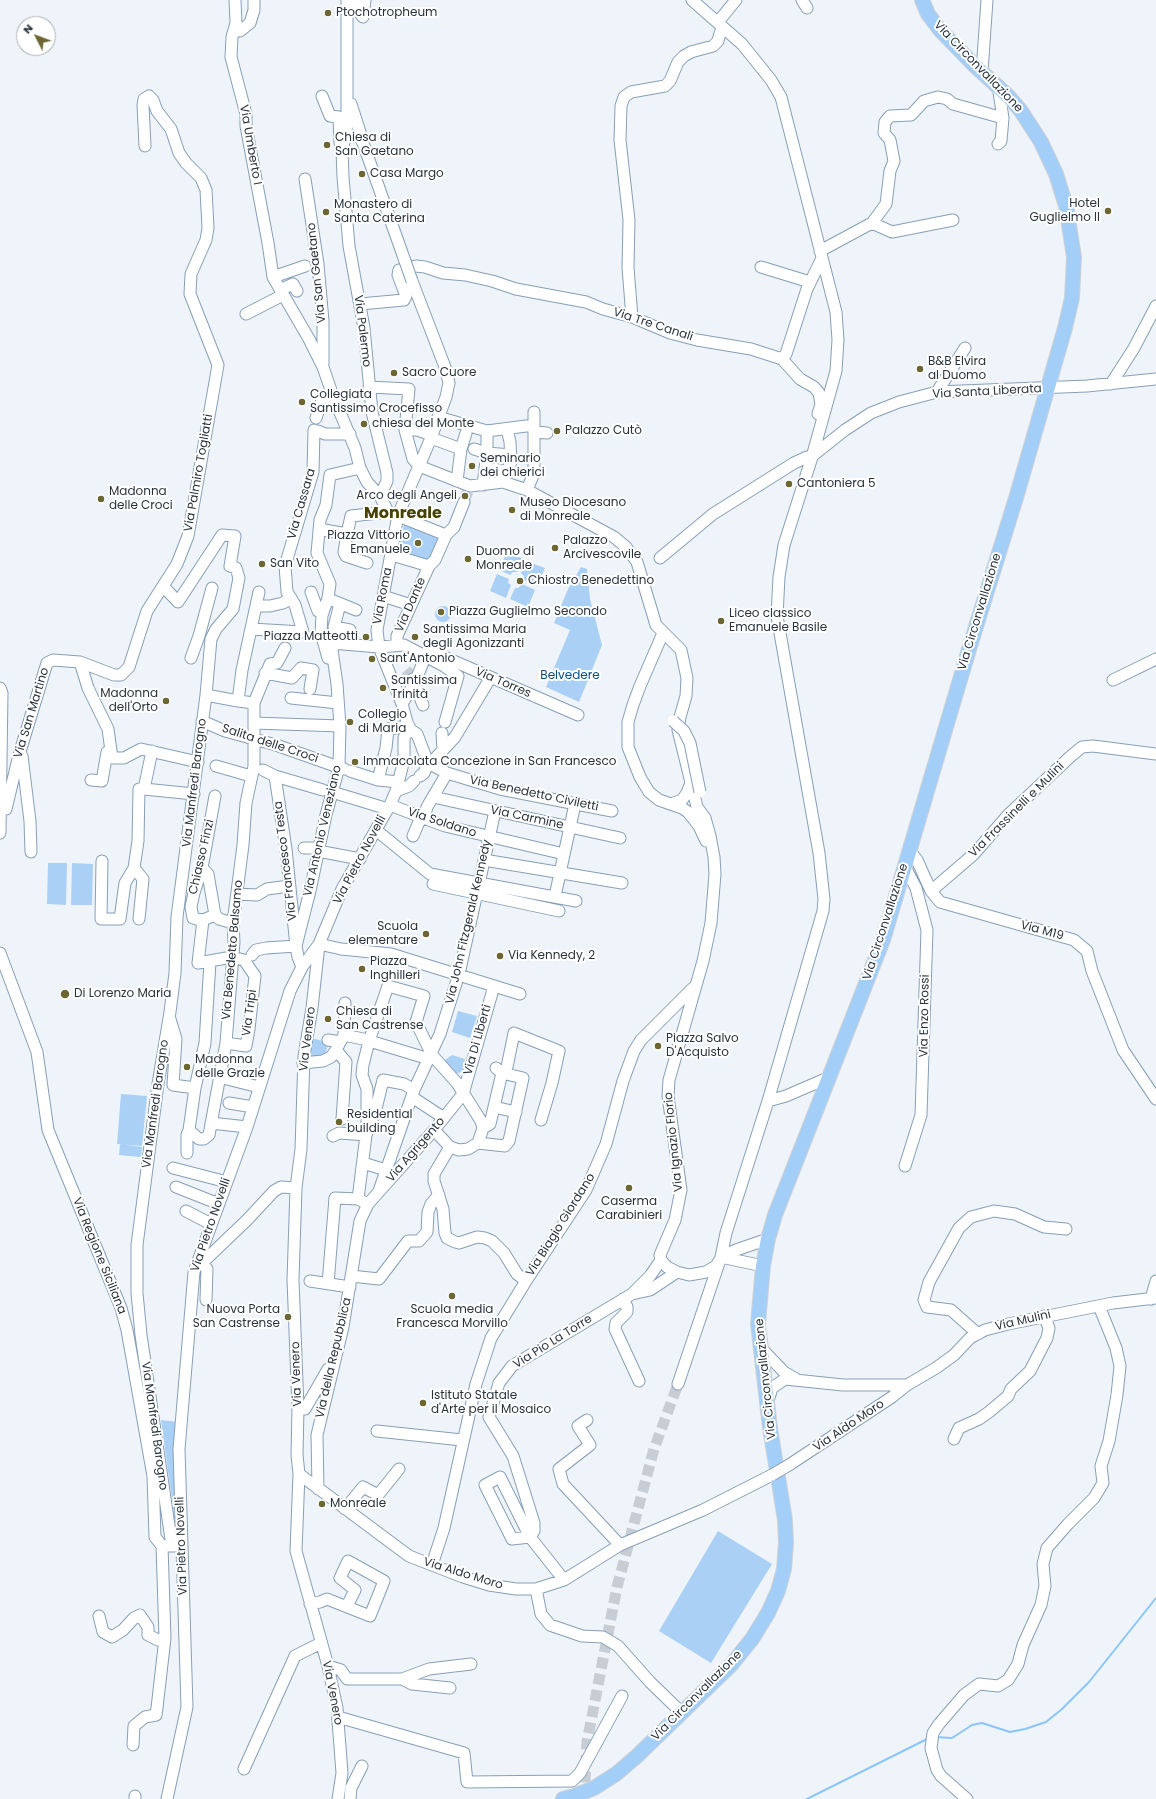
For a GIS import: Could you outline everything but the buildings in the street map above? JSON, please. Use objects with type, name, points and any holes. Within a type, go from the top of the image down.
[{"type":"main road","name":"Via Circonvallazione","points":[[562,1799],[594,1788],[616,1774],[682,1713],[731,1665],[752,1639],[768,1613],[778,1591],[784,1569],[786,1543],[785,1520],[762,1367],[758,1318],[763,1266],[768,1239],[775,1215],[883,940],[1048,388],[1072,298],[1074,257],[1066,206],[1056,174],[1042,142],[1021,111],[998,86],[940,30],[928,14],[922,0]]},
{"type":"street","name":"Via Umberto I","points":[[235,0],[236,30],[232,37],[231,57],[246,114],[246,126],[273,277],[310,341],[323,367],[333,396],[356,448],[360,468],[367,482],[380,496]]},
{"type":"street","points":[[236,30],[240,31],[250,23],[254,10],[254,0]]},
{"type":"street","points":[[347,0],[347,89],[353,134]]},
{"type":"street","points":[[358,0],[358,12],[363,17],[365,0]]},
{"type":"street","points":[[678,1384],[721,1257],[726,1233],[768,1101],[824,911],[819,853],[777,616],[779,578],[784,545],[809,457],[836,371],[838,340],[836,312],[781,97],[754,58],[742,44],[692,0]]},
{"type":"street","points":[[632,317],[628,268],[629,220],[620,140],[621,106],[624,97],[631,92],[665,86],[670,81],[678,62],[684,56],[691,52],[713,46],[718,41],[721,25],[736,0]]},
{"type":"street","points":[[982,72],[987,0]]},
{"type":"street","points":[[998,86],[1003,118],[1001,141],[998,144]]},
{"type":"street","name":"Via Palmiro Togliatti","points":[[121,675],[129,667],[147,612],[177,564],[188,536],[218,365],[190,294],[191,274],[196,260],[202,252],[208,228],[206,190],[204,181],[186,163],[179,152],[171,129],[149,96],[144,99],[143,105],[145,146]]},
{"type":"street","points":[[322,96],[330,116],[339,117],[340,148],[342,149]]},
{"type":"street","points":[[809,457],[807,449],[821,404],[819,393],[814,387],[800,379],[782,359],[786,354],[821,254],[872,223],[886,204],[890,171],[894,161],[890,140],[884,133],[885,122],[890,116],[911,115],[924,101],[938,97],[947,99],[953,104],[1003,118]]},
{"type":"street","name":"Via Palermo","points":[[353,134],[342,149],[349,246],[360,304],[369,387],[376,433],[387,473],[387,481],[380,496]]},
{"type":"street","name":"Via Roma","points":[[353,134],[363,143],[406,265],[445,367],[449,383],[446,397],[419,466],[393,514],[392,555],[377,630],[379,647],[402,704],[409,728]]},
{"type":"street","name":"Via San Gaetano","points":[[305,179],[318,264],[323,321],[323,367]]},
{"type":"street","points":[[872,223],[892,232],[953,220]]},
{"type":"street","points":[[360,304],[404,300],[406,296],[398,275],[399,270],[406,265]]},
{"type":"street","name":"Via Tre Canali","points":[[406,265],[425,266],[443,273],[465,275],[492,281],[516,290],[586,302],[603,309],[632,317],[670,333],[697,340],[751,349],[782,359]]},
{"type":"street","points":[[273,277],[305,266]]},
{"type":"street","points":[[761,267],[810,282]]},
{"type":"street","points":[[246,314],[293,284],[297,291]]},
{"type":"street","points":[[1111,384],[1134,348],[1156,306]]},
{"type":"street","points":[[937,392],[965,348]]},
{"type":"street","name":"Via Santa Liberata","points":[[660,558],[713,514],[794,463],[809,457],[871,413],[900,402],[937,392],[1048,388],[1111,384],[1156,379]]},
{"type":"street","points":[[369,387],[408,389],[405,430],[412,459],[419,466],[457,481],[469,488],[502,482],[527,490],[604,530],[626,547],[638,562],[656,625],[663,633]]},
{"type":"street","points":[[316,418],[321,403],[333,396]]},
{"type":"street","points":[[527,490],[534,473],[534,412]]},
{"type":"street","points":[[438,417],[467,429],[487,431],[534,428],[547,433]]},
{"type":"street","points":[[457,481],[461,449],[467,429]]},
{"type":"street","points":[[502,482],[511,462],[508,429]]},
{"type":"street","points":[[405,430],[417,430],[461,449]]},
{"type":"street","name":"Via Cassara","points":[[251,629],[303,632],[300,620],[287,592],[285,566],[313,472],[316,431],[325,434],[350,434]]},
{"type":"street","points":[[483,485],[486,468],[487,431]]},
{"type":"street","points":[[474,449],[487,453],[511,455]]},
{"type":"street","points":[[334,663],[328,659],[325,653],[321,633],[323,613],[328,598],[330,584],[317,553],[320,520],[326,505],[330,475],[360,468]]},
{"type":"street","points":[[486,468],[507,471]]},
{"type":"street","points":[[380,496],[393,514]]},
{"type":"street","points":[[392,555],[429,566],[435,560],[446,535],[454,527],[464,502]]},
{"type":"street","points":[[367,563],[346,556],[344,552],[351,516],[393,514],[446,535]]},
{"type":"street","points":[[319,529],[347,534]]},
{"type":"street","name":"Via Manfredi Barogno","points":[[163,586],[178,602],[222,535],[235,536],[230,566],[236,568],[239,578],[232,609],[216,629],[211,639],[198,762],[177,917],[175,973],[170,1017],[158,1084],[137,1245],[137,1293],[141,1335],[172,1546]]},
{"type":"street","name":"Via Dante","points":[[398,644],[397,636],[429,566]]},
{"type":"street","points":[[191,658],[199,636],[212,588]]},
{"type":"street","points":[[238,701],[242,670],[259,592]]},
{"type":"street","points":[[311,592],[318,611],[323,613]]},
{"type":"street","points":[[383,596],[411,605]]},
{"type":"street","points":[[256,606],[270,606],[283,603],[291,598]]},
{"type":"street","points":[[328,598],[356,610]]},
{"type":"street","points":[[340,604],[334,627],[350,630]]},
{"type":"street","name":"Via Ignazio Florio","points":[[661,1260],[660,1255],[662,1248],[675,1220],[680,1200],[680,1176],[668,1096],[669,1080],[672,1064],[695,986],[711,923],[715,874],[714,857],[705,818],[697,807],[678,730],[686,696],[687,678],[685,661],[681,650],[673,640],[663,633],[633,705],[628,722],[628,747],[640,777],[649,792],[658,800],[688,812],[699,826],[714,857]]},
{"type":"street","name":"Via Antonio Veneziano","points":[[296,946],[319,850],[327,791],[344,769],[337,684],[331,643],[379,647]]},
{"type":"street","points":[[379,647],[398,644],[427,653],[458,676],[444,727],[443,750]]},
{"type":"street","points":[[206,695],[254,703],[270,664],[277,663],[285,648]]},
{"type":"street","points":[[402,704],[427,653]]},
{"type":"street","name":"Via Torres","points":[[427,653],[578,714]]},
{"type":"street","points":[[1113,680],[1156,659]]},
{"type":"street","name":"Via San Martino","points":[[1,809],[6,809],[19,755],[47,663],[54,660],[80,662],[114,676],[121,675]]},
{"type":"street","points":[[80,662],[88,688],[108,729],[112,758]]},
{"type":"street","points":[[265,674],[292,678],[300,668],[313,670],[310,689]]},
{"type":"street","points":[[413,679],[423,705]]},
{"type":"street","points":[[409,728],[404,738],[404,760],[397,787],[409,786],[424,773],[429,763],[455,737],[488,682]]},
{"type":"street","points":[[0,688],[2,693],[0,833]]},
{"type":"street","points":[[291,698],[338,703]]},
{"type":"street","name":"Via Benedetto Balsamo","points":[[189,1130],[199,1139],[204,1140],[209,1135],[226,1043],[233,923],[243,845],[246,803],[254,766],[254,703]]},
{"type":"street","name":"Salita delle Croci","points":[[202,721],[225,731],[253,737],[397,787]]},
{"type":"street","points":[[673,721],[684,731],[690,743],[705,818]]},
{"type":"street","points":[[254,723],[340,726]]},
{"type":"street","points":[[378,780],[386,748],[388,729],[409,728],[417,734],[429,763]]},
{"type":"street","name":"Via Frassinelli e Mulini","points":[[931,891],[974,854],[1008,815],[1082,747],[1093,746],[1156,754]]},
{"type":"street","points":[[112,758],[124,758],[141,749],[198,762]]},
{"type":"street","points":[[91,780],[102,781],[107,752],[112,758]]},
{"type":"street","points":[[144,788],[155,752]]},
{"type":"street","points":[[19,755],[22,756],[30,821],[32,852]]},
{"type":"street","name":"Via Benedetto Civiletti","points":[[429,763],[447,773],[500,789],[612,811]]},
{"type":"street","points":[[216,766],[251,776]]},
{"type":"street","name":"Via Soldano","points":[[263,770],[275,776],[389,807],[445,826],[490,838],[564,854]]},
{"type":"street","points":[[413,836],[427,807],[447,773]]},
{"type":"street","name":"Via Francesco Testa","points":[[275,776],[296,946],[302,967]]},
{"type":"street","points":[[671,804],[682,800],[691,783]]},
{"type":"street","name":"Via Pietro Novelli","points":[[167,1799],[187,1707],[172,1546],[192,1281],[200,1263],[211,1224],[247,1127],[290,991],[302,967],[319,944],[342,889],[389,807],[397,787]]},
{"type":"street","points":[[102,861],[101,919],[120,919],[125,883],[134,868],[138,841],[139,789],[144,788],[194,794]]},
{"type":"street","name":"Chiasso Finzi","points":[[205,917],[191,907],[202,868],[215,796]]},
{"type":"street","name":"Via Carmine","points":[[433,797],[620,838]]},
{"type":"street","points":[[555,896],[575,804]]},
{"type":"street","name":"Via John Fitzgerald Kennedy","points":[[379,1193],[413,1094],[430,1057],[459,974],[495,811]]},
{"type":"street","points":[[376,830],[430,874],[559,912]]},
{"type":"street","points":[[304,848],[360,859]]},
{"type":"street","name":"Via M19","points":[[910,851],[917,860],[931,891],[940,902],[1074,940],[1087,951],[1092,971],[1123,1050],[1156,1100]]},
{"type":"street","points":[[484,860],[622,883]]},
{"type":"street","name":"Via Enzo Rossi","points":[[905,867],[916,888],[927,930],[921,1115],[905,1166]]},
{"type":"street","points":[[134,868],[143,879],[139,919]]},
{"type":"street","points":[[186,1152],[187,1135],[195,1088],[205,1043],[204,963],[208,874],[202,868]]},
{"type":"street","points":[[433,884],[555,896],[576,901]]},
{"type":"street","points":[[237,894],[257,895],[267,889],[289,886]]},
{"type":"street","points":[[898,890],[916,888]]},
{"type":"street","points":[[177,917],[205,917],[233,923]]},
{"type":"street","points":[[319,944],[352,950],[391,954],[520,994]]},
{"type":"street","name":"Via Venero","points":[[319,944],[303,1063],[301,1149],[296,1188],[293,1280],[298,1408],[297,1455],[299,1474],[296,1551],[328,1666],[338,1717],[342,1773],[338,1799]]},
{"type":"street","points":[[204,963],[248,957],[256,950],[266,948],[296,946]]},
{"type":"street","name":"Via Regione Siciliana","points":[[0,953],[37,1052],[48,1130],[121,1308],[127,1330],[153,1476],[155,1537],[172,1546]]},
{"type":"street","name":"Via Tripi","points":[[226,1043],[246,1046],[255,976],[248,957]]},
{"type":"street","points":[[302,967],[316,970]]},
{"type":"street","name":"Via della Repubblica","points":[[318,1489],[317,1435],[334,1357],[343,1327],[363,1202],[363,1162],[366,1133],[367,1089],[362,1075],[368,1041],[388,986],[428,997],[416,1022],[430,1057]]},
{"type":"street","name":"Via Di Liberti","points":[[463,1094],[494,986]]},
{"type":"street","name":"Via Biagio Giordano","points":[[432,1565],[444,1528],[462,1440],[476,1384],[492,1338],[526,1281],[586,1190],[606,1144],[628,1064],[634,1051],[641,1040],[695,986]]},
{"type":"street","points":[[342,1119],[346,1062],[340,1043],[345,1003]]},
{"type":"street","points":[[666,1015],[672,1014],[686,1017]]},
{"type":"street","points":[[170,1017],[176,1039],[174,1085],[195,1088]]},
{"type":"street","points":[[499,1070],[507,1067],[514,1033],[559,1051],[552,1083],[541,1120]]},
{"type":"street","points":[[328,1040],[340,1043],[368,1041],[430,1057],[457,1083],[481,1121],[483,1128],[478,1143]]},
{"type":"street","points":[[303,1063],[323,1061],[330,1057],[340,1043]]},
{"type":"street","points":[[483,1128],[490,1124],[494,1108],[499,1070]]},
{"type":"street","points":[[434,1130],[450,1147],[459,1150],[468,1149],[478,1143],[505,1146],[509,1141],[523,1078],[499,1070]]},
{"type":"street","points":[[768,1101],[786,1096],[830,1076]]},
{"type":"street","points":[[219,1077],[259,1087]]},
{"type":"street","points":[[333,1136],[339,1133],[366,1133],[375,1113],[383,1080],[404,1084],[413,1094],[444,1118]]},
{"type":"street","name":"Via Agrigento","points":[[363,1202],[379,1193],[463,1094]]},
{"type":"street","points":[[229,1103],[253,1107]]},
{"type":"street","points":[[494,1108],[516,1112]]},
{"type":"street","points":[[211,1123],[247,1127]]},
{"type":"street","points":[[450,1147],[434,1174],[434,1181],[443,1209],[445,1233],[447,1238],[459,1243],[477,1237],[492,1241],[504,1253],[517,1274],[526,1281]]},
{"type":"street","points":[[363,1162],[386,1170]]},
{"type":"street","points":[[173,1168],[227,1182]]},
{"type":"street","points":[[176,1187],[219,1204]]},
{"type":"street","points":[[206,1300],[207,1269],[200,1263],[274,1191],[281,1187],[296,1188]]},
{"type":"street","points":[[310,1281],[328,1284],[379,1279],[408,1241],[419,1241],[426,1232],[428,1212],[431,1204],[439,1195]]},
{"type":"street","points":[[328,1284],[335,1198],[363,1202]]},
{"type":"street","points":[[186,1211],[211,1224]]},
{"type":"street","points":[[978,1334],[951,1310],[927,1307],[924,1300],[930,1282],[960,1228],[971,1217],[994,1211],[1015,1214],[1044,1227],[1066,1229]]},
{"type":"street","points":[[639,1381],[616,1329],[616,1323],[627,1312],[627,1297],[650,1276],[661,1260],[667,1267],[677,1272],[697,1274],[706,1272],[716,1266],[721,1257],[768,1239]]},
{"type":"street","points":[[721,1257],[763,1266]]},
{"type":"street","points":[[627,1297],[650,1290],[677,1272]]},
{"type":"street","points":[[1154,1298],[1156,1281]]},
{"type":"street","name":"Via Pio La Torre","points":[[530,1538],[534,1531],[534,1523],[513,1456],[489,1417],[500,1383],[512,1366],[627,1297]]},
{"type":"street","name":"Via Mulini","points":[[907,1385],[936,1368],[954,1355],[970,1338],[978,1334],[1008,1324],[1044,1316],[1154,1298]]},
{"type":"street","points":[[967,1799],[936,1770],[932,1755],[932,1738],[939,1724],[964,1695],[979,1684],[998,1686],[1008,1680],[1018,1664],[1023,1645],[1040,1605],[1045,1586],[1043,1564],[1047,1548],[1094,1498],[1102,1483],[1101,1466],[1109,1441],[1117,1395],[1120,1366],[1116,1348],[1099,1306]]},
{"type":"street","points":[[954,1439],[959,1428],[979,1419],[989,1412],[1008,1396],[1011,1389],[1030,1371],[1047,1338],[1049,1328],[1044,1316]]},
{"type":"street","points":[[760,1347],[784,1376]]},
{"type":"street","points":[[298,1408],[305,1409],[334,1357]]},
{"type":"street","points":[[762,1367],[768,1375],[784,1376],[797,1380],[843,1385],[907,1385]]},
{"type":"street","points":[[768,1401],[772,1388],[784,1376]]},
{"type":"street","name":"Via Aldo Moro","points":[[299,1474],[409,1556],[463,1577],[501,1588],[536,1589],[564,1580],[620,1545],[703,1510],[789,1466],[892,1397],[907,1385]]},
{"type":"street","points":[[586,1420],[578,1426],[590,1445],[559,1469],[564,1484],[620,1545]]},
{"type":"street","points":[[377,1431],[462,1440]]},
{"type":"street","points":[[345,1509],[363,1487],[378,1495],[399,1469]]},
{"type":"street","points":[[530,1538],[512,1539],[502,1516],[485,1485],[500,1477],[530,1538],[564,1580]]},
{"type":"street","points":[[502,1516],[515,1508]]},
{"type":"street","points":[[133,1745],[134,1726],[145,1718],[156,1715],[165,1638],[172,1546]]},
{"type":"street","points":[[310,1604],[320,1602],[327,1598],[370,1616],[384,1581],[348,1561],[340,1578],[355,1590],[347,1606]]},
{"type":"street","points":[[536,1589],[541,1614],[550,1625],[582,1636],[603,1637],[618,1646],[650,1682],[682,1713]]},
{"type":"street","points":[[99,1616],[103,1632],[112,1637],[123,1630],[134,1618],[140,1615],[148,1627],[148,1635],[158,1640],[165,1638]]},
{"type":"street","points":[[244,1769],[295,1656],[321,1643]]},
{"type":"street","points":[[328,1666],[341,1670],[348,1679],[402,1679],[429,1669],[471,1664]]},
{"type":"street","points":[[402,1679],[412,1684],[450,1688]]},
{"type":"street","points":[[338,1717],[464,1753],[467,1782],[572,1781],[580,1773],[622,1696]]},
{"type":"street","points":[[350,1799],[351,1788],[362,1766]]},
{"type":"green space","points":[[405,521],[440,534],[430,561],[397,551]]},
{"type":"green space","points":[[507,552],[523,559],[518,572],[513,572],[510,575],[499,570]]},
{"type":"green space","points":[[526,561],[545,568],[537,586],[524,580],[524,576],[521,573]]},
{"type":"green space","name":"Belvedere","points":[[581,567],[587,569],[590,599],[602,645],[579,702],[546,687],[570,630],[554,623],[568,589]]},
{"type":"green space","points":[[497,574],[509,579],[508,583],[511,585],[506,598],[490,591]]},
{"type":"green space","points":[[522,584],[535,590],[528,607],[510,599],[515,588],[518,588]]},
{"type":"green space","points":[[443,606],[449,608],[451,614],[449,620],[443,622],[437,620],[435,614],[437,608]]},
{"type":"green space","points":[[48,863],[67,863],[66,905],[47,904]]},
{"type":"green space","points":[[72,863],[93,864],[92,905],[71,905]]},
{"type":"green space","points":[[458,1011],[477,1016],[470,1038],[452,1032]]},
{"type":"green space","points":[[311,1038],[328,1044],[325,1056],[309,1058]]},
{"type":"green space","points":[[452,1055],[465,1059],[462,1072],[454,1074],[445,1060]]},
{"type":"green space","points":[[121,1094],[147,1096],[142,1146],[117,1144]]},
{"type":"green space","points":[[120,1144],[142,1147],[141,1157],[119,1155]]},
{"type":"green space","points":[[161,1420],[178,1422],[178,1529],[176,1529]]},
{"type":"green space","points":[[718,1531],[772,1564],[711,1663],[659,1631]]},
{"type":"waterway","points":[[935,1737],[952,1738],[972,1725],[982,1723],[1010,1732],[1046,1722],[1062,1709],[1089,1682],[1156,1598]]},
{"type":"waterway","points":[[807,1799],[927,1739]]},
{"type":"tunnel","points":[[464,502],[468,491]]},
{"type":"tunnel","points":[[406,670],[411,676]]},
{"type":"tunnel","points":[[584,1799],[587,1742],[617,1587],[654,1449],[678,1384]]},
{"type":"place","name":"Ptochotropheum","points":[[328,13]]},
{"type":"place","name":"Chiesa di San Gaetano","points":[[327,145]]},
{"type":"place","name":"Casa Margo","points":[[362,174]]},
{"type":"place","name":"Hotel Guglielmo II","points":[[1108,211]]},
{"type":"place","name":"Monastero di Santa Caterina","points":[[326,212]]},
{"type":"place","name":"B&B Elvira al Duomo","points":[[920,369]]},
{"type":"place","name":"Sacro Cuore","points":[[394,373]]},
{"type":"place","name":"Collegiata Santissimo Crocefisso","points":[[302,402]]},
{"type":"place","name":"chiesa del Monte","points":[[364,424]]},
{"type":"place","name":"Palazzo Cutò","points":[[557,431]]},
{"type":"place","name":"Seminario dei chierici","points":[[472,466]]},
{"type":"place","name":"Cantoniera 5","points":[[789,484]]},
{"type":"place","name":"Arco degli Angeli","points":[[465,496]]},
{"type":"place","name":"Madonna delle Croci","points":[[101,499]]},
{"type":"place","name":"Museo Diocesano di Monreale","points":[[512,510]]},
{"type":"place","name":"Piazza Vittorio Emanuele","points":[[418,543]]},
{"type":"place","name":"Palazzo Arcivescovile","points":[[555,548]]},
{"type":"place","name":"Duomo di Monreale","points":[[468,559]]},
{"type":"place","name":"San Vito","points":[[262,564]]},
{"type":"place","name":"Chiostro Benedettino","points":[[520,581]]},
{"type":"place","name":"Piazza Guglielmo Secondo","points":[[441,612]]},
{"type":"place","name":"Liceo classico Emanuele Basile","points":[[721,621]]},
{"type":"place","name":"Piazza Matteotti","points":[[366,637]]},
{"type":"place","name":"Santissima Maria degli Agonizzanti","points":[[415,637]]},
{"type":"place","name":"Sant'Antonio","points":[[372,659]]},
{"type":"place","name":"Santissima Trinità","points":[[383,688]]},
{"type":"place","name":"Madonna dell'Orto","points":[[166,701]]},
{"type":"place","name":"Collegio di Maria","points":[[350,722]]},
{"type":"place","name":"Immacolata Concezione in San Francesco","points":[[355,762]]},
{"type":"place","name":"Scuola elementare","points":[[426,934]]},
{"type":"place","name":"Via Kennedy, 2","points":[[500,956]]},
{"type":"place","name":"Piazza Inghilleri","points":[[362,969]]},
{"type":"place","name":"Di Lorenzo Maria","points":[[65,994]]},
{"type":"place","name":"Chiesa di San Castrense","points":[[328,1019]]},
{"type":"place","name":"Piazza Salvo D'Acquisto","points":[[658,1046]]},
{"type":"place","name":"Madonna delle Grazie","points":[[187,1067]]},
{"type":"place","name":"Residential building","points":[[339,1122]]},
{"type":"place","name":"Caserma Carabinieri","points":[[629,1188]]},
{"type":"place","name":"Scuola media Francesca Morvillo","points":[[452,1296]]},
{"type":"place","name":"Nuova Porta San Castrense","points":[[288,1317]]},
{"type":"place","name":"Istituto Statale d'Arte per il Mosaico","points":[[423,1403]]},
{"type":"place","name":"Monreale","points":[[322,1504]]},
{"type":"district","name":"Monreale","points":[[403,514]]}]
